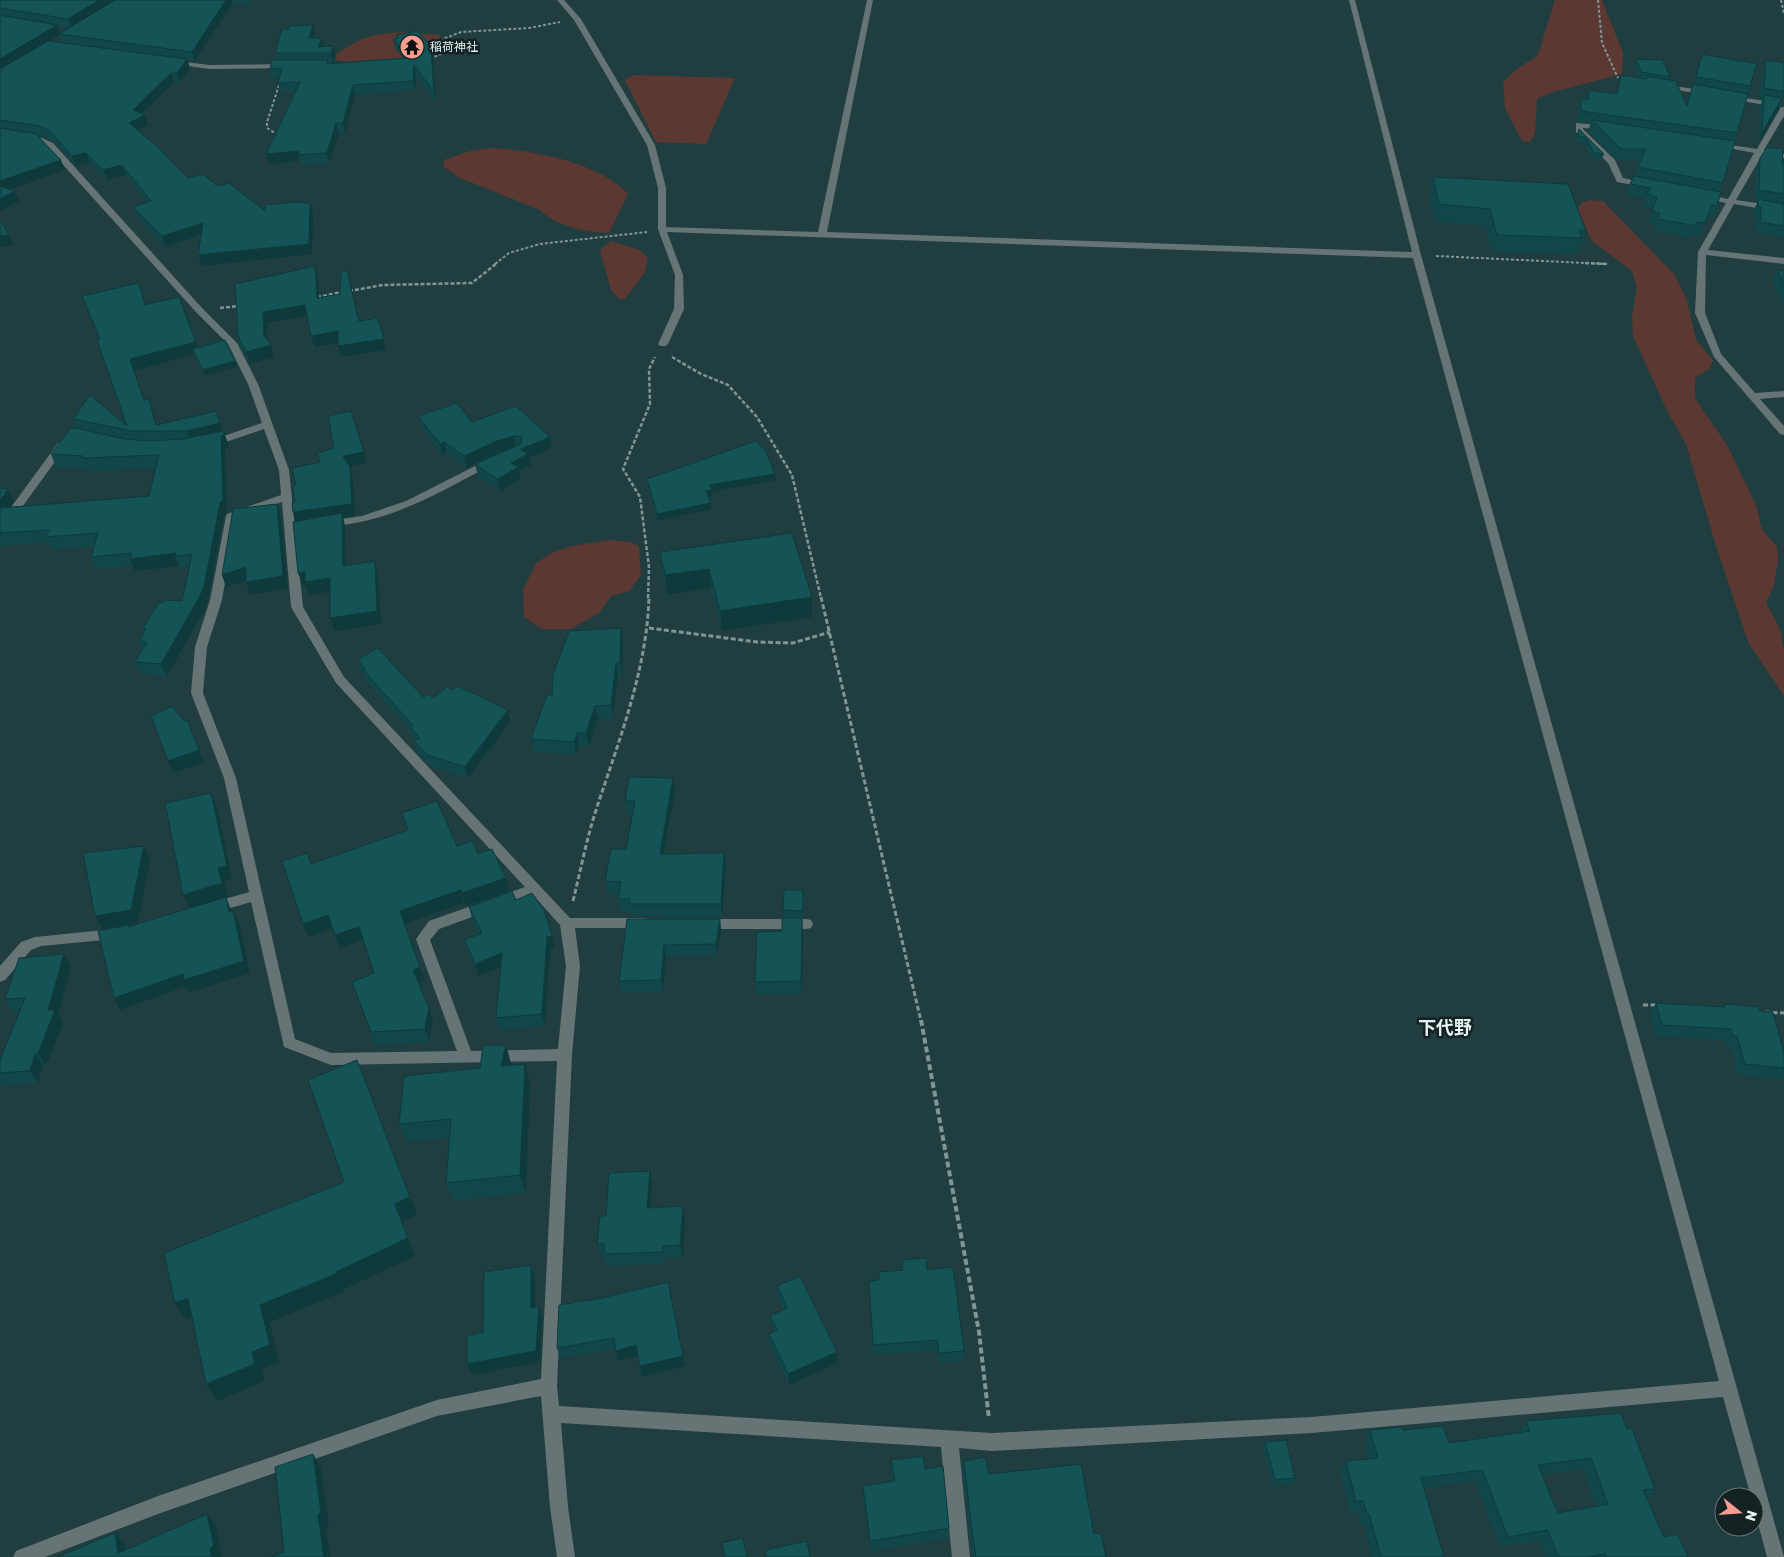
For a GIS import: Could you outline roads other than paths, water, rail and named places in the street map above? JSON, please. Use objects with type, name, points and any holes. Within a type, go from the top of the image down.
[{"type":"street","points":[[560,0],[577,19],[651,145],[662,188],[662,230],[679,275],[679,309],[663,344]]},
{"type":"street","points":[[822,233],[870,0]]},
{"type":"street","points":[[1352,0],[1418,255],[1622,1003],[1776,1557]]},
{"type":"street","points":[[160,61],[210,67],[300,66]]},
{"type":"street","points":[[1657,85],[1716,95]]},
{"type":"street","points":[[1726,96],[1784,108],[1761,152],[1730,201],[1702,252],[1700,313],[1717,356],[1784,432]]},
{"type":"street","points":[[1616,129],[1586,124],[1579,125],[1579,130],[1612,162],[1620,180],[1656,188]]},
{"type":"street","points":[[0,133],[42,140],[50,145],[199,310],[232,343],[253,384],[284,470],[287,497],[294,529],[297,607],[340,680],[534,889],[568,923],[573,966],[565,1055],[549,1386],[559,1507],[566,1557]]},
{"type":"street","points":[[1713,144],[1784,156]]},
{"type":"street","points":[[1693,195],[1784,210]]},
{"type":"street","points":[[662,230],[822,233],[1418,255]]},
{"type":"street","points":[[1702,252],[1784,261]]},
{"type":"street","points":[[1754,396],[1784,394]]},
{"type":"street","points":[[200,446],[220,442],[267,425]]},
{"type":"street","points":[[16,508],[70,438]]},
{"type":"street","points":[[316,526],[364,519],[386,512],[410,503],[456,478],[501,458]]},
{"type":"street","points":[[287,497],[231,516],[216,600],[201,647],[197,693],[230,778],[289,1043],[331,1058],[565,1055]]},
{"type":"street","points":[[466,1056],[422,939],[434,926],[534,889]]},
{"type":"street","points":[[201,912],[256,895]]},
{"type":"street","points":[[568,923],[657,924]]},
{"type":"street","points":[[687,924],[806,924]]},
{"type":"street","points":[[0,976],[26,946],[40,941],[129,932]]},
{"type":"street","points":[[22,1557],[158,1505],[437,1408],[549,1386]]},
{"type":"street","points":[[551,1414],[992,1442],[1312,1425],[1728,1388]]},
{"type":"street","points":[[949,1439],[962,1557]]},
{"type":"place","name":"稲荷神社","points":[[412,47]]},
{"type":"district","name":"下代野","points":[[1445,1028]]}]
